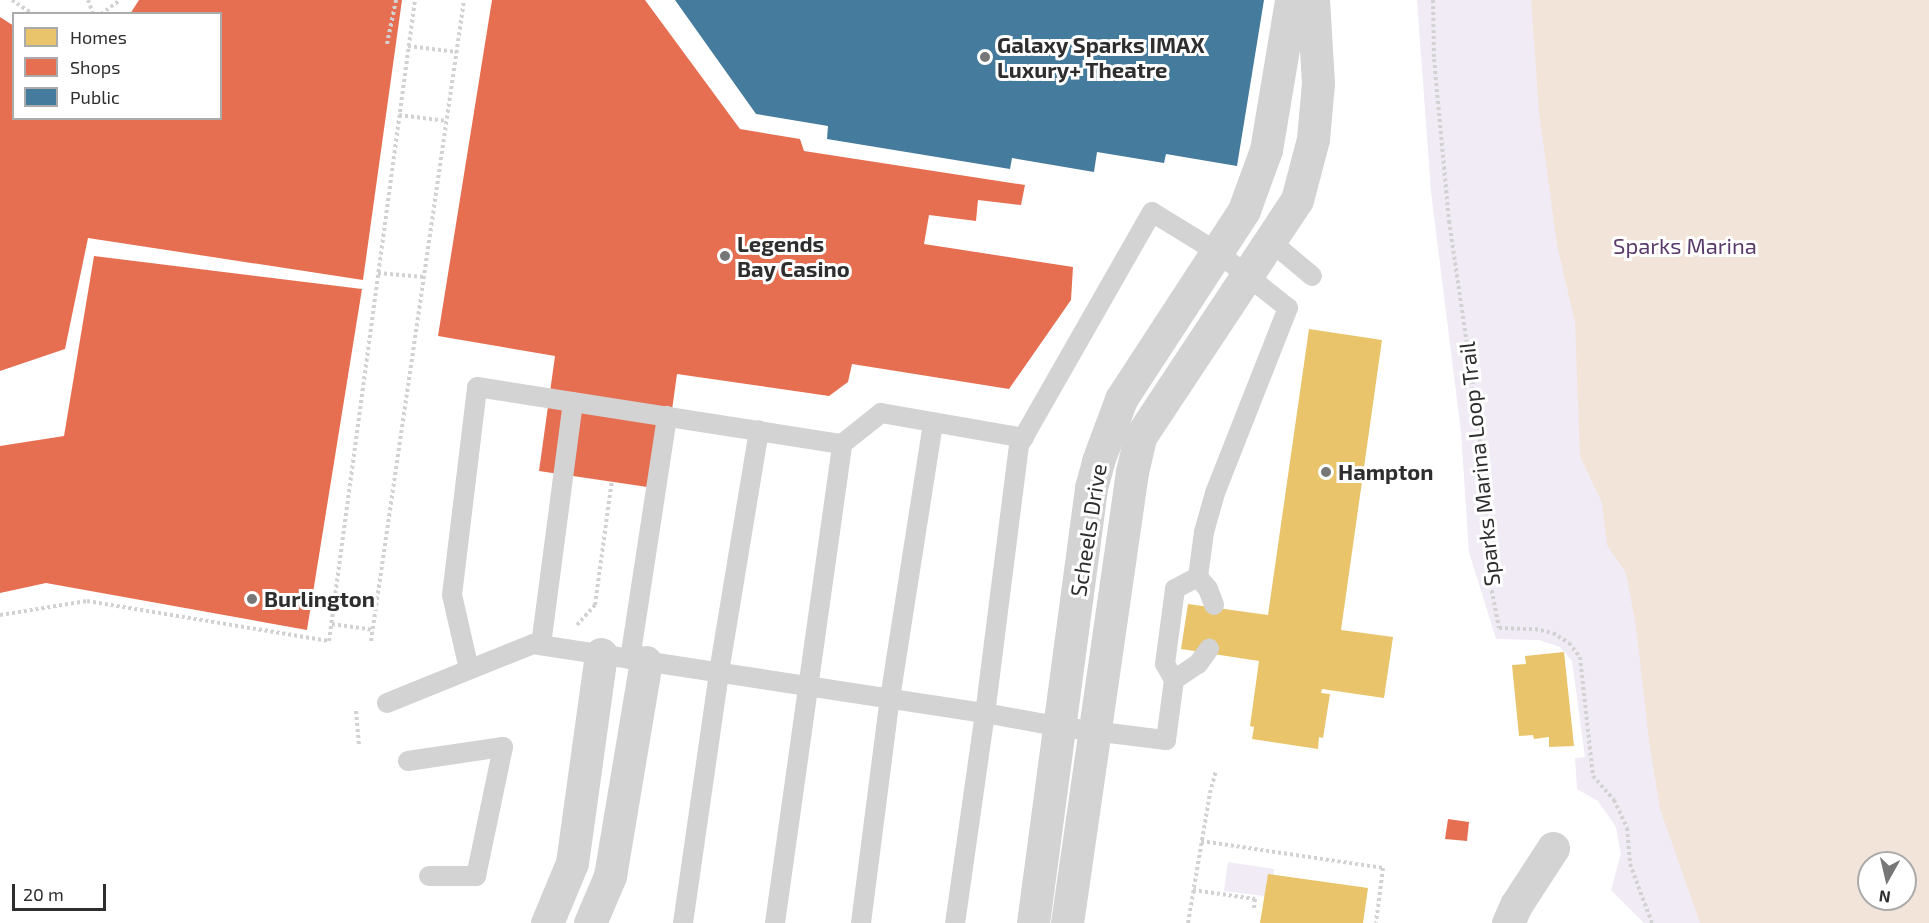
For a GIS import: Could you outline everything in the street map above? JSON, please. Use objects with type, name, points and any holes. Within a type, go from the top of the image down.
[{"type":"street","name":"Scheels Drive","points":[[1033,923],[1061,727],[1091,488],[1100,452],[1120,399],[1244,210],[1266,150],[1291,0]]},
{"type":"street","points":[[1067,923],[1131,472],[1140,436],[1297,200],[1313,139],[1318,83],[1313,0]]},
{"type":"street","points":[[1095,731],[1081,696],[1111,472],[1100,452]]},
{"type":"street","points":[[547,923],[572,863],[626,658]]},
{"type":"street","points":[[590,923],[610,876],[626,658]]},
{"type":"street","points":[[1050,923],[1074,762],[1061,727]]},
{"type":"street","points":[[1508,923],[1516,905],[1552,849]]},
{"type":"lane","points":[[955,923],[985,713],[1019,445],[1152,212],[1217,252],[1288,308],[1215,493],[1204,532],[1198,578],[1208,589],[1214,605]]},
{"type":"lane","points":[[1269,240],[1312,276]]},
{"type":"lane","points":[[470,669],[452,595],[477,387],[842,444]]},
{"type":"lane","points":[[542,645],[573,402]]},
{"type":"lane","points":[[775,923],[842,444],[881,413],[1024,438]]},
{"type":"lane","points":[[626,658],[667,416]]},
{"type":"lane","points":[[861,923],[890,699],[933,422]]},
{"type":"lane","points":[[683,923],[759,430]]},
{"type":"lane","points":[[387,703],[533,644],[985,713],[1061,727],[1166,740],[1174,680],[1165,664],[1175,589],[1198,578]]},
{"type":"lane","points":[[1174,680],[1198,664],[1209,649]]},
{"type":"lane","points":[[408,761],[503,747],[476,876],[429,876]]},
{"type":"path","points":[[12,0],[30,12]]},
{"type":"path","points":[[103,12],[120,0]]},
{"type":"path","points":[[387,44],[396,0]]},
{"type":"path","points":[[0,615],[87,601],[329,641],[415,0]]},
{"type":"path","points":[[371,641],[464,0]]},
{"type":"path","name":"Sparks Marina Loop Trail","points":[[1433,0],[1434,59],[1449,221],[1479,432],[1486,506],[1486,561],[1499,628],[1535,629],[1553,633],[1569,643],[1580,657],[1593,776],[1614,800],[1627,828],[1630,864],[1652,923]]},
{"type":"path","points":[[408,46],[457,52]]},
{"type":"path","points":[[399,115],[447,121]]},
{"type":"path","points":[[378,273],[424,277]]},
{"type":"path","points":[[577,626],[595,605],[612,480]]},
{"type":"path","points":[[332,624],[374,630]]},
{"type":"path","points":[[356,711],[359,745]]},
{"type":"path","points":[[1188,923],[1201,841],[1216,771]]},
{"type":"path","points":[[1201,841],[1383,868],[1376,923]]},
{"type":"path","points":[[1193,890],[1256,899],[1254,909]]},
{"type":"green space","name":"Sparks Marina","points":[[1417,0],[1929,0],[1929,923],[1644,923],[1611,890],[1621,854],[1616,827],[1598,801],[1577,789],[1575,758],[1585,757],[1572,661],[1560,647],[1539,640],[1496,639],[1469,552],[1461,432],[1431,192]]},
{"type":"green space","points":[[1228,862],[1274,869],[1271,897],[1224,891]]},
{"type":"shaded area","name":"Sparks Marina","points":[[1531,0],[1929,0],[1929,923],[1700,923],[1660,809],[1649,741],[1636,626],[1626,573],[1607,545],[1602,503],[1580,456],[1575,322],[1557,245],[1539,112]]},
{"type":"building: Homes","name":"Hampton","points":[[1309,329],[1382,340],[1341,630],[1393,637],[1384,698],[1322,689],[1321,693],[1330,694],[1323,738],[1319,737],[1318,749],[1252,739],[1254,727],[1250,726],[1259,661],[1181,649],[1188,604],[1268,615]]},
{"type":"building: Homes","points":[[1564,652],[1574,746],[1549,747],[1549,737],[1534,739],[1533,735],[1519,736],[1512,665],[1526,664],[1525,656]]},
{"type":"building: Homes","points":[[1268,874],[1368,888],[1363,923],[1260,923]]},
{"type":"building: Shops","points":[[139,0],[402,0],[363,280],[88,238],[65,349],[0,371],[0,17],[12,25],[12,120],[222,120],[222,12],[131,12]]},
{"type":"building: Shops","name":"Legends Bay Casino","points":[[492,0],[645,0],[740,129],[800,139],[804,151],[1025,185],[1021,205],[978,200],[976,221],[929,215],[924,244],[1073,267],[1071,300],[1009,389],[852,364],[848,382],[829,396],[677,374],[661,489],[539,471],[555,356],[438,336]]},
{"type":"building: Shops","points":[[94,256],[362,289],[307,630],[46,583],[0,593],[0,446],[64,436]]},
{"type":"building: Shops","points":[[1448,819],[1469,822],[1467,841],[1445,839]]},
{"type":"building: Public","name":"Galaxy Sparks IMAX Luxury+ Theatre","points":[[675,0],[1264,0],[1237,166],[1166,154],[1164,163],[1097,152],[1094,172],[1012,158],[1010,169],[827,139],[828,126],[756,114]]},
{"type":"place","name":"Galaxy Sparks IMAX Luxury+ Theatre","points":[[985,57]]},
{"type":"place","name":"Legends Bay Casino","points":[[725,256]]},
{"type":"place","name":"Hampton","points":[[1326,472]]},
{"type":"place","name":"Burlington","points":[[252,599]]}]
